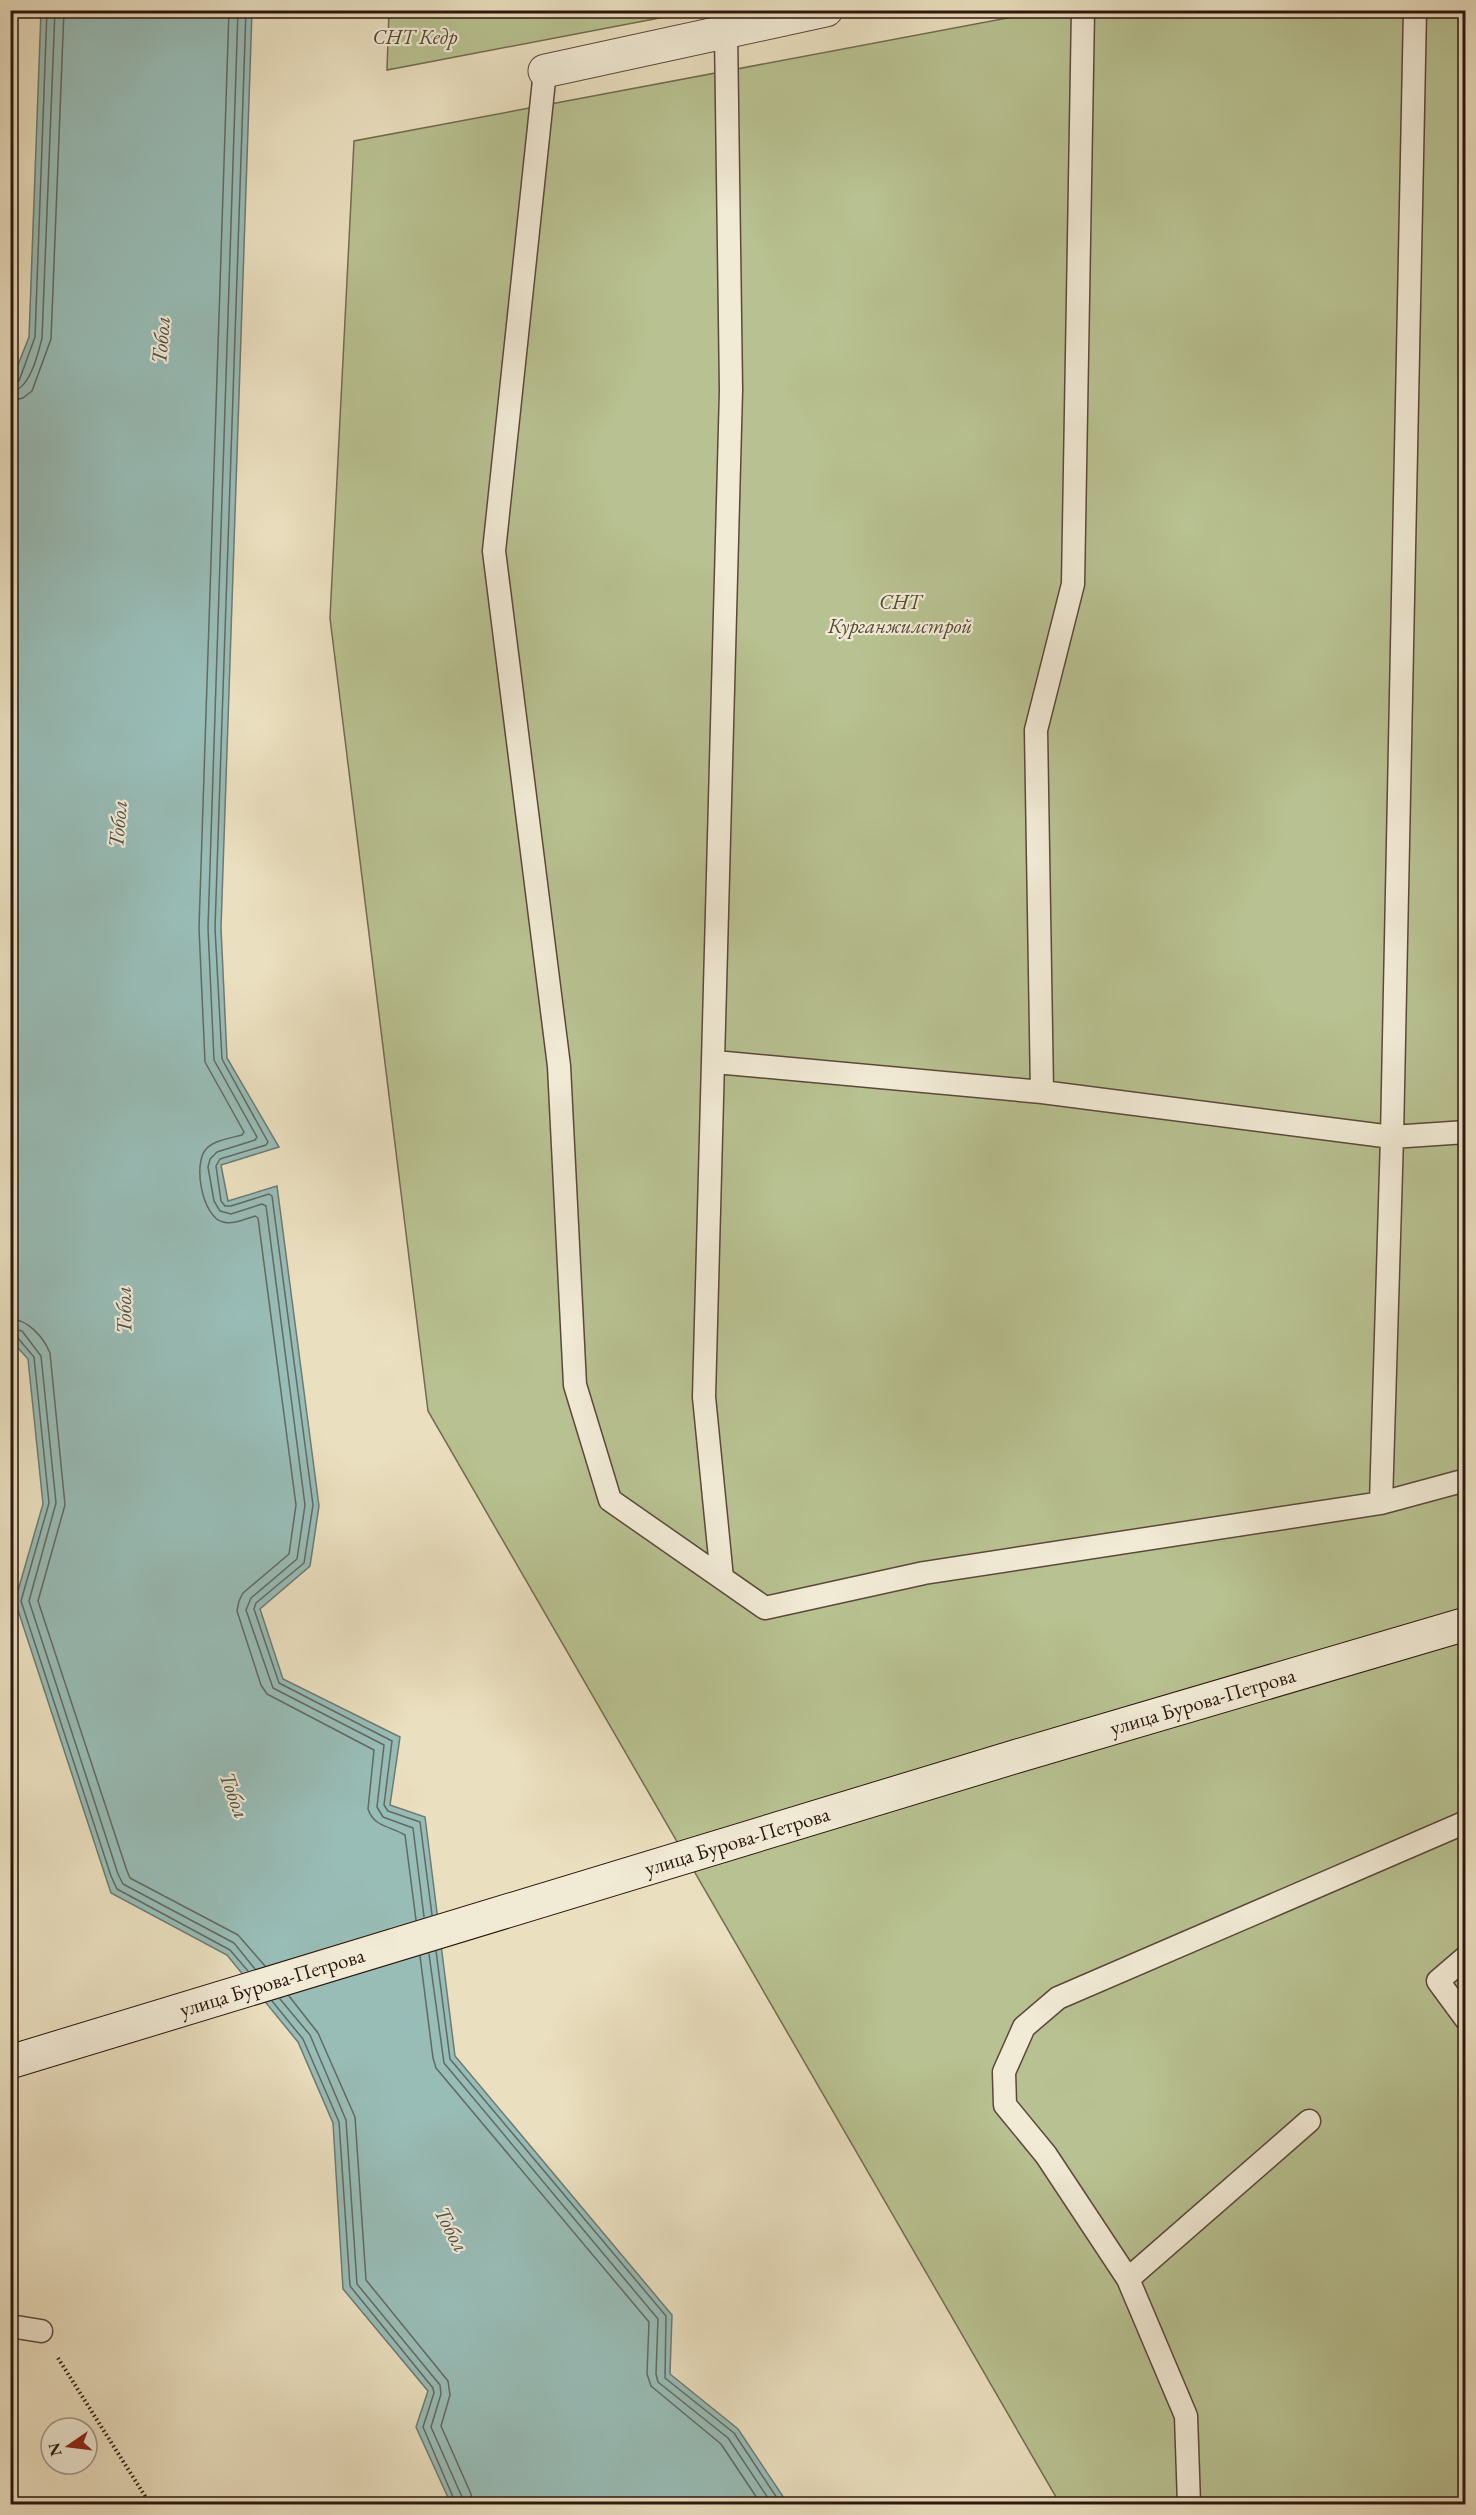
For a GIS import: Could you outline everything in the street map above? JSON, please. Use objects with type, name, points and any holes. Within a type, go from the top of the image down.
[{"type":"main road","points":[[545,71],[826,10]]},
{"type":"main road","name":"улица Бурова-Петрова","points":[[10,2062],[1014,1757],[1466,1624]]},
{"type":"lane","points":[[1042,1092],[1036,730],[1073,584],[1083,10]]},
{"type":"lane","points":[[1381,1503],[1392,1137],[1415,10]]},
{"type":"lane","points":[[722,1578],[704,1397],[715,1062],[731,390],[726,32]]},
{"type":"lane","points":[[545,71],[494,551],[559,1066],[575,1385],[610,1500],[765,1608],[924,1573],[1381,1503],[1466,1480]]},
{"type":"lane","points":[[715,1062],[1042,1092],[1392,1137],[1466,1132]]},
{"type":"lane","points":[[1189,2505],[1186,2416],[1128,2279],[1046,2155],[1005,2105],[1004,2072],[1024,2027],[1058,1998],[1466,1822]]},
{"type":"lane","points":[[1466,1957],[1438,1980],[1466,2019]]},
{"type":"lane","points":[[1128,2279],[1309,2121]]},
{"type":"lane","points":[[10,2326],[41,2331]]},
{"type":"path","points":[[10,2283],[150,2505]]},
{"type":"green space","name":"СНТ Кедр","points":[[389,10],[696,11],[387,70]]},
{"type":"green space","name":"СНТ Курганжилстрой","points":[[1045,11],[1465,11],[1465,2504],[1060,2504],[428,1411],[330,618],[354,141]]},
{"type":"water","name":"Тобол","points":[[41,11],[252,11],[221,928],[227,1058],[279,1147],[221,1165],[228,1201],[277,1186],[319,1506],[310,1566],[260,1609],[283,1679],[400,1737],[390,1805],[425,1817],[455,2056],[672,2315],[670,2374],[738,2429],[788,2504],[451,2504],[416,2427],[428,2391],[343,2289],[333,2123],[298,2042],[227,1955],[111,1893],[15,1601],[43,1504],[28,1359],[10,1339],[10,385],[29,337]]}]
